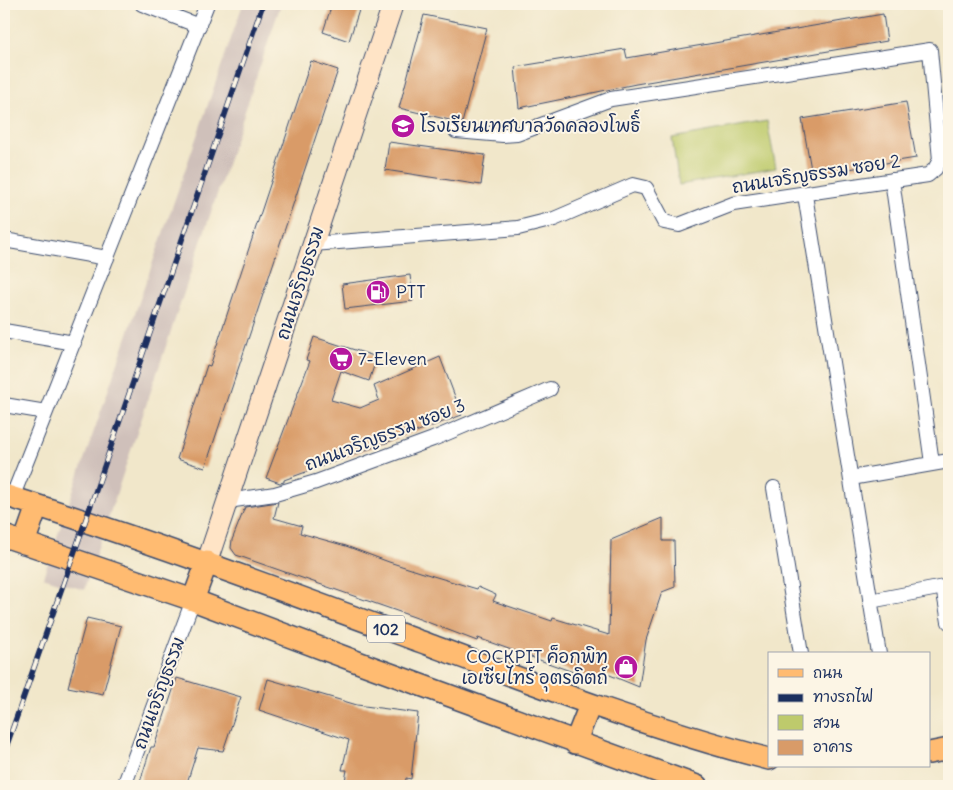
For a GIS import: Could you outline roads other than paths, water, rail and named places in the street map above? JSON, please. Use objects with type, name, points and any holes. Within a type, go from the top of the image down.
[{"type":"main road","name":"102","points":[[8,497],[207,562],[590,704],[732,750],[768,759]]},
{"type":"main road","points":[[24,543],[37,506]]},
{"type":"main road","name":"102","points":[[4,536],[193,600],[575,743],[697,786]]},
{"type":"main road","points":[[193,600],[207,562]]},
{"type":"main road","points":[[575,743],[590,704]]},
{"type":"main road","points":[[930,753],[949,749]]},
{"type":"street","points":[[142,4],[199,26]]},
{"type":"street","points":[[8,497],[74,343],[207,4]]},
{"type":"street","name":"ถนนเจริญธรรม","points":[[207,562],[393,4]]},
{"type":"street","name":"ถนนเจริญธรรม ซอย 2","points":[[313,244],[518,228],[554,219],[633,185],[646,188],[664,222],[679,225],[733,204],[805,195],[928,175],[935,169],[940,160],[930,50],[611,99],[517,134],[503,135],[456,131]]},
{"type":"street","points":[[892,180],[932,463]]},
{"type":"street","points":[[805,195],[880,652]]},
{"type":"street","points":[[4,240],[107,258]]},
{"type":"street","points":[[4,331],[74,343]]},
{"type":"street","name":"ถนนเจริญธรรม ซอย 3","points":[[228,501],[275,494],[316,482],[433,439],[550,389]]},
{"type":"street","points":[[4,404],[46,412]]},
{"type":"street","points":[[851,478],[949,461]]},
{"type":"street","points":[[774,488],[801,652]]},
{"type":"street","points":[[870,601],[946,586],[949,622]]},
{"type":"street","name":"ถนนเจริญธรรม","points":[[124,786],[193,600]]},
{"type":"railway","points":[[4,753],[263,4]]},
{"type":"place","name":"โรงเรียนเทศบาลวัดคลองโพธิ์","points":[[403,126]]},
{"type":"place","name":"PTT","points":[[378,292]]},
{"type":"place","name":"7-Eleven","points":[[341,359]]},
{"type":"place","name":"COCKPIT ค็อกพิท เอเซียไทร์ อุตรดิตถ์","points":[[626,667]]}]
